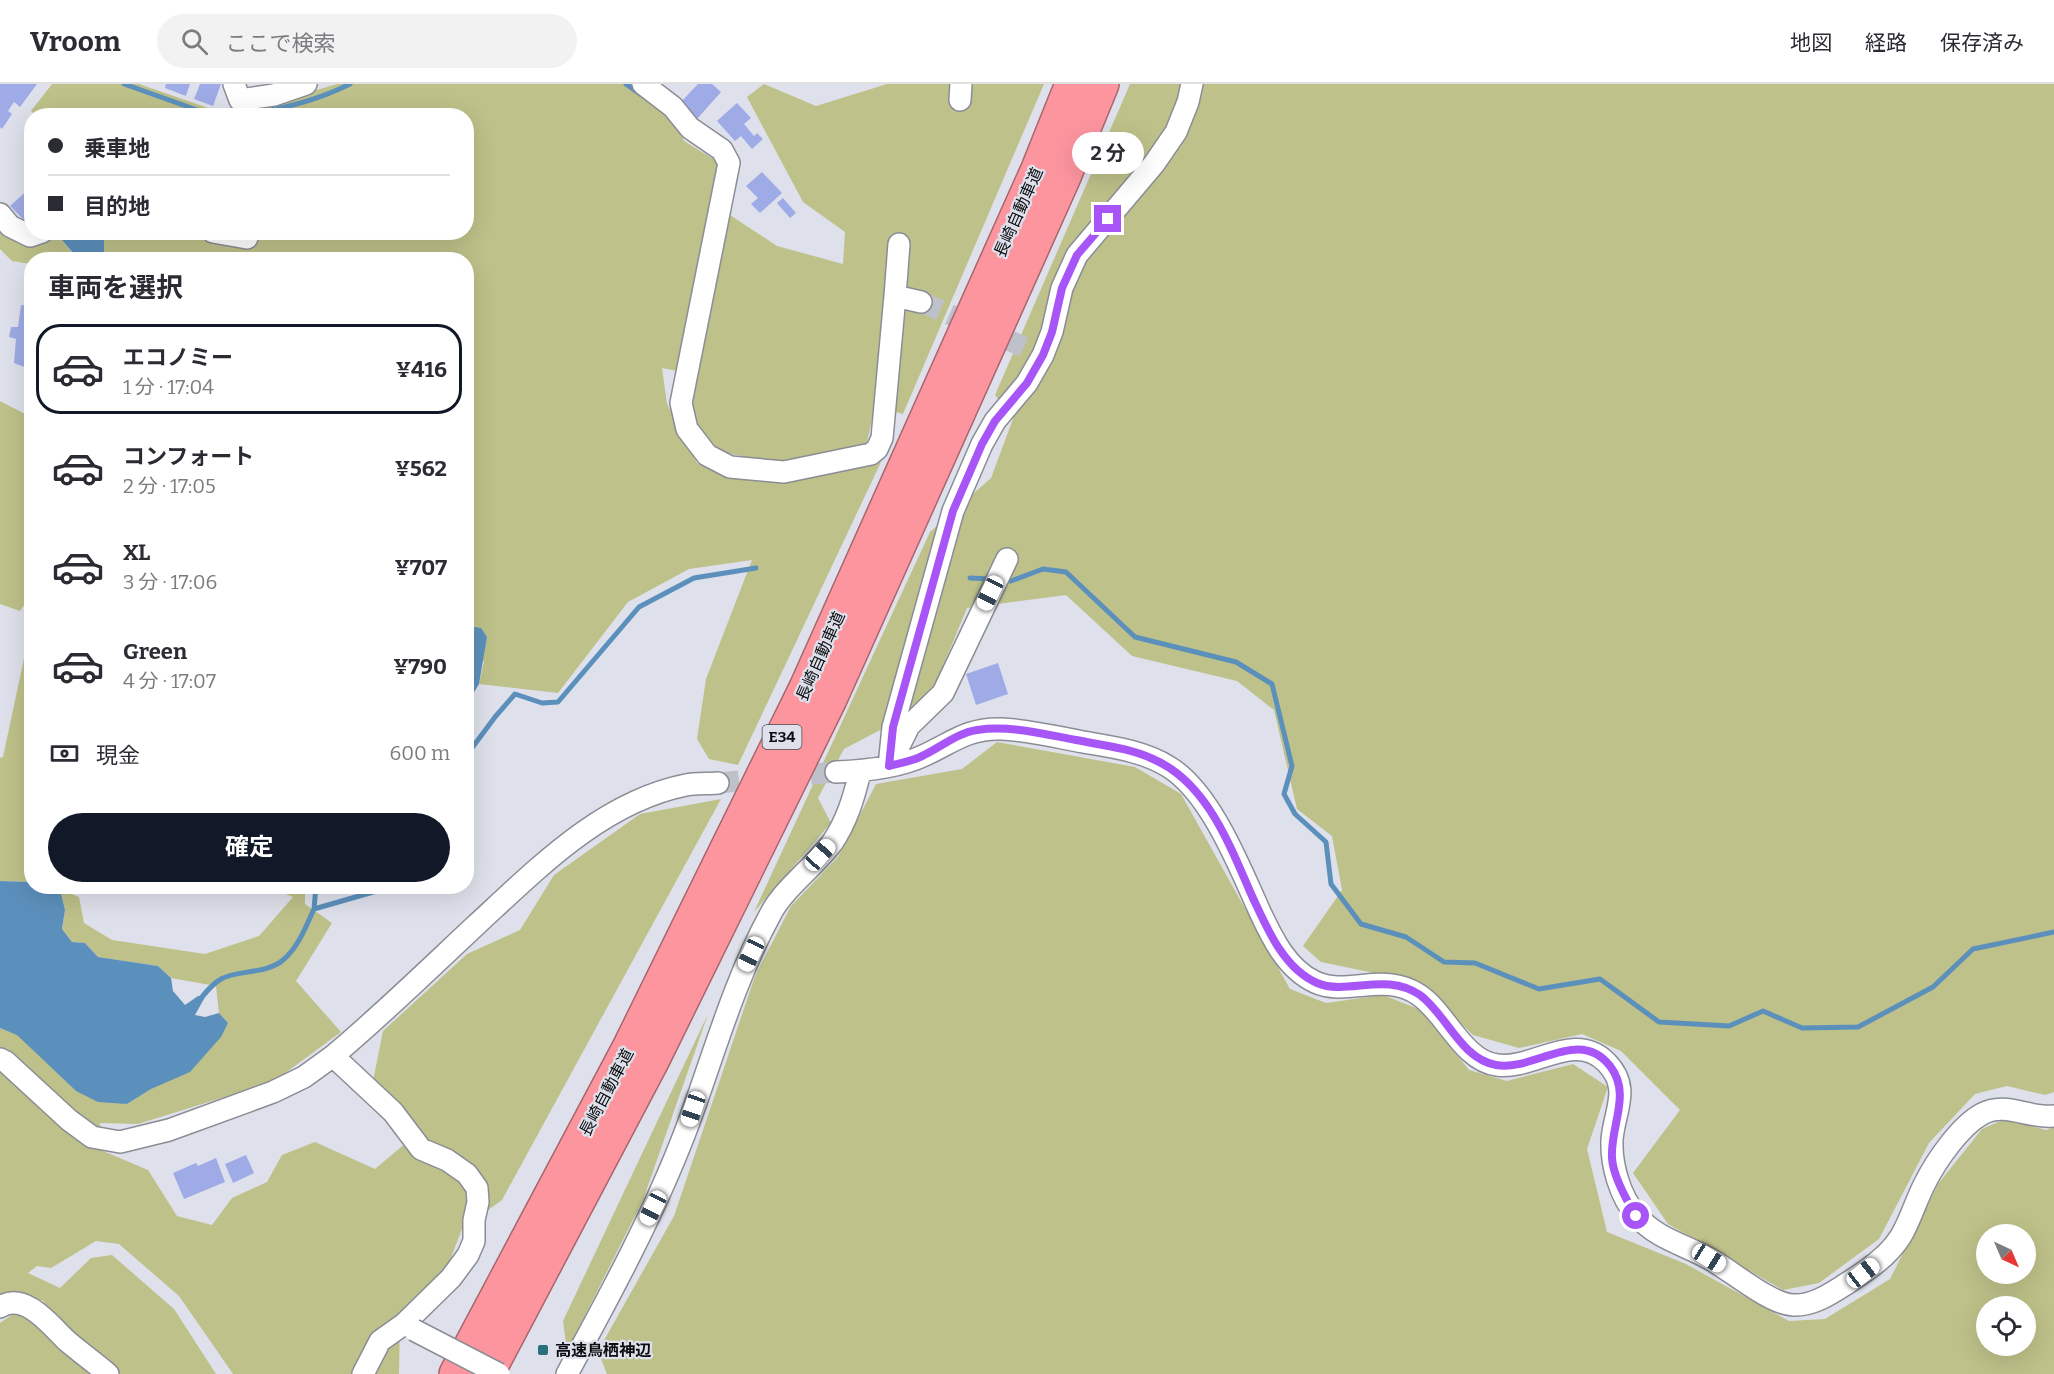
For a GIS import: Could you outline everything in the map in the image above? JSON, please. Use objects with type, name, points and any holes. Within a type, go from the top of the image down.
[{"type":"highway","name":"長崎自動車道","points":[[456,1374],[629,1048],[806,688],[1038,169],[1072,84]]},
{"type":"highway","name":"長崎自動車道","points":[[487,1374],[653,1059],[830,699],[1063,180],[1102,84]]},
{"type":"street","points":[[234,84],[240,100],[274,95],[306,84]]},
{"type":"street","points":[[643,84],[673,107],[690,128],[722,150],[729,163],[681,403],[687,429],[707,455],[730,467],[784,472],[871,454],[878,448],[882,438],[899,244]]},
{"type":"street","points":[[889,766],[893,727],[953,511],[990,429],[1027,383],[1033,351],[1052,332],[1062,288],[1077,255],[1154,164],[1176,132],[1188,102],[1192,84]]},
{"type":"street","points":[[0,214],[10,226],[24,233]]},
{"type":"street","points":[[895,296],[921,302]]},
{"type":"street","points":[[889,766],[909,726],[943,693],[1007,558]]},
{"type":"street","points":[[836,772],[860,772],[889,766],[922,756],[952,739],[974,731],[998,729],[1027,731],[1128,750],[1170,767],[1187,781],[1203,801],[1238,864],[1270,935],[1297,970],[1308,979],[1321,985],[1335,987],[1387,984],[1404,987],[1420,995],[1436,1009],[1464,1045],[1480,1060],[1498,1066],[1523,1063],[1561,1051],[1580,1048],[1597,1054],[1610,1065],[1618,1081],[1621,1102],[1612,1134],[1612,1161],[1627,1200],[1636,1216],[1671,1243],[1709,1258],[1773,1300],[1790,1305],[1805,1305],[1824,1298],[1863,1273],[1887,1254],[1900,1239],[1924,1184],[1948,1147],[1977,1117],[1997,1108],[2042,1117],[2054,1116]]},
{"type":"street","points":[[567,1374],[653,1208],[686,1130],[742,975],[771,912],[832,843],[851,809],[860,772]]},
{"type":"street","points":[[0,1059],[69,1120],[92,1137],[120,1142],[169,1130],[273,1092],[304,1077],[333,1056],[551,857],[600,822],[631,804],[657,793],[687,785],[718,783]]},
{"type":"street","points":[[333,1056],[393,1112],[421,1149],[447,1160],[467,1174],[477,1188],[474,1241],[468,1255],[409,1327],[380,1341],[363,1374]]},
{"type":"street","points":[[0,1307],[5,1304],[25,1305],[42,1316],[108,1374]]},
{"type":"street","points":[[409,1327],[499,1374]]},
{"type":"green space","points":[[52,84],[139,84],[208,108],[33,108]]},
{"type":"green space","points":[[337,84],[633,84],[671,112],[684,141],[720,163],[677,371],[662,368],[667,404],[697,463],[773,482],[881,462],[738,765],[709,759],[697,739],[706,679],[752,560],[689,569],[628,602],[558,693],[479,684],[484,662],[474,640],[474,252],[104,252],[104,240],[474,240],[474,108],[256,108]]},
{"type":"green space","points":[[764,84],[816,106],[887,84],[1044,84],[903,414],[875,406],[866,446],[776,463],[721,452],[696,427],[691,399],[727,213],[777,246],[843,264],[845,232],[803,202],[747,97]]},
{"type":"green space","points":[[1130,84],[2054,84],[2054,1092],[2045,1095],[2007,1086],[1975,1094],[1929,1143],[1879,1239],[1819,1283],[1783,1290],[1668,1224],[1633,1173],[1680,1110],[1621,1051],[1582,1034],[1519,1048],[1473,1035],[1418,982],[1321,962],[1303,946],[1342,890],[1332,836],[1297,809],[1274,710],[1237,681],[1132,656],[1066,595],[967,608],[933,690],[882,729],[844,749],[818,798],[831,823],[754,912],[930,532],[991,478],[1013,419],[995,395]]},
{"type":"green space","points":[[0,225],[31,243],[40,240],[62,240],[71,252],[24,252],[24,263],[12,261],[0,249]]},
{"type":"green space","points":[[0,401],[24,413],[24,605],[20,611],[0,604]]},
{"type":"green space","points":[[24,658],[24,882],[0,881],[0,758],[3,757]]},
{"type":"green space","points":[[997,742],[1135,767],[1181,794],[1290,989],[1326,1003],[1383,995],[1421,1010],[1469,1070],[1507,1081],[1573,1064],[1608,1087],[1587,1149],[1607,1232],[1686,1264],[1789,1321],[1825,1319],[1890,1279],[1938,1184],[1982,1129],[2005,1119],[2046,1130],[2054,1127],[2054,1374],[607,1374],[598,1351],[674,1216],[755,976],[791,906],[838,857],[876,784],[962,769]]},
{"type":"green space","points":[[721,799],[502,1200],[462,1229],[447,1268],[400,1321],[399,1374],[233,1374],[179,1296],[119,1244],[96,1241],[51,1268],[37,1266],[28,1273],[60,1288],[91,1258],[112,1255],[174,1309],[216,1374],[0,1374],[0,1323],[16,1312],[45,1301],[8,1296],[0,1301],[0,1028],[17,1034],[76,1091],[127,1104],[151,1089],[228,1023],[219,1013],[216,986],[171,978],[158,966],[98,957],[85,943],[72,942],[62,929],[65,910],[61,894],[79,897],[84,923],[112,940],[205,954],[259,936],[293,897],[286,894],[305,894],[305,904],[332,923],[296,981],[341,1032],[273,1082],[138,1124],[100,1123],[103,1151],[148,1170],[177,1216],[212,1225],[232,1198],[267,1182],[282,1155],[315,1142],[375,1169],[420,1131],[372,1086],[383,1031],[467,954],[520,930],[554,875],[640,814]]},
{"type":"green space","points":[[708,1014],[643,1200],[567,1351],[563,1321]]},
{"type":"water","points":[[62,240],[104,240],[104,252],[72,252]]},
{"type":"water","points":[[474,627],[481,628],[487,637],[479,684],[474,692]]},
{"type":"water","points":[[0,881],[24,882],[24,894],[61,894],[65,910],[62,929],[72,942],[85,943],[98,957],[158,966],[171,978],[173,991],[185,1005],[198,996],[205,997],[195,1015],[205,1017],[219,1013],[228,1023],[221,1037],[190,1072],[151,1089],[127,1104],[98,1102],[76,1091],[17,1035],[0,1028]]},
{"type":"building","points":[[0,84],[37,84],[20,107],[14,102],[8,111],[12,114],[2,129],[0,127]]},
{"type":"building","points":[[166,84],[190,84],[186,96],[165,88]]},
{"type":"building","points":[[200,84],[221,84],[213,106],[194,99]]},
{"type":"building","points":[[698,84],[712,84],[721,92],[697,119],[680,103]]},
{"type":"building","points":[[737,103],[751,118],[744,124],[754,136],[757,133],[763,139],[752,149],[741,136],[735,141],[717,121]]},
{"type":"building","points":[[762,172],[782,193],[760,213],[751,204],[758,198],[746,186]]},
{"type":"building","points":[[24,193],[24,220],[10,206]]},
{"type":"building","points":[[783,198],[796,213],[790,218],[777,203]]},
{"type":"building","points":[[21,305],[24,305],[24,367],[14,363],[16,339],[9,337],[11,327],[18,327]]},
{"type":"building","points":[[998,663],[1008,694],[976,705],[966,674]]},
{"type":"building","points":[[246,1155],[254,1173],[233,1183],[225,1164]]},
{"type":"building","points":[[216,1158],[225,1182],[184,1199],[173,1173],[196,1163],[198,1166]]},
{"type":"waterway","points":[[124,84],[192,108]]},
{"type":"waterway","points":[[277,108],[320,97],[350,84]]},
{"type":"waterway","points":[[626,84],[640,94]]},
{"type":"waterway","points":[[474,745],[515,694],[542,703],[558,702],[639,607],[694,578],[756,568]]},
{"type":"waterway","points":[[1002,580],[1011,581],[1043,569],[1066,572],[1135,637],[1236,662],[1272,684],[1292,766],[1284,794],[1295,814],[1326,842],[1331,884],[1361,924],[1406,937],[1444,962],[1475,963],[1539,989],[1600,979],[1659,1022],[1729,1026],[1763,1011],[1802,1028],[1858,1027],[1933,987],[1973,949],[2054,932]]},
{"type":"waterway","points":[[970,578],[992,579]]},
{"type":"waterway","points":[[314,909],[315,894]]},
{"type":"waterway","points":[[198,1002],[221,979],[269,968],[283,960],[297,943],[314,909],[366,894]]},
{"type":"tunnel","points":[[921,302],[1024,347]]},
{"type":"tunnel","points":[[718,783],[836,772]]},
{"type":"place","name":"高速鳥栖神辺","points":[[543,1350]]},
{"type":"route","points":[[1108,219],[1077,255],[1062,288],[1052,332],[1043,355],[1027,383],[995,421],[982,444],[953,511],[893,727],[889,766],[922,756],[952,739],[974,731],[998,729],[1027,731],[1128,750],[1170,767],[1187,781],[1203,801],[1238,864],[1270,935],[1297,970],[1308,979],[1321,985],[1335,987],[1387,984],[1404,987],[1420,995],[1436,1009],[1464,1045],[1480,1060],[1498,1066],[1523,1063],[1561,1051],[1580,1048],[1597,1054],[1610,1065],[1618,1081],[1621,1102],[1612,1134],[1612,1161],[1627,1200],[1636,1216]]}]
